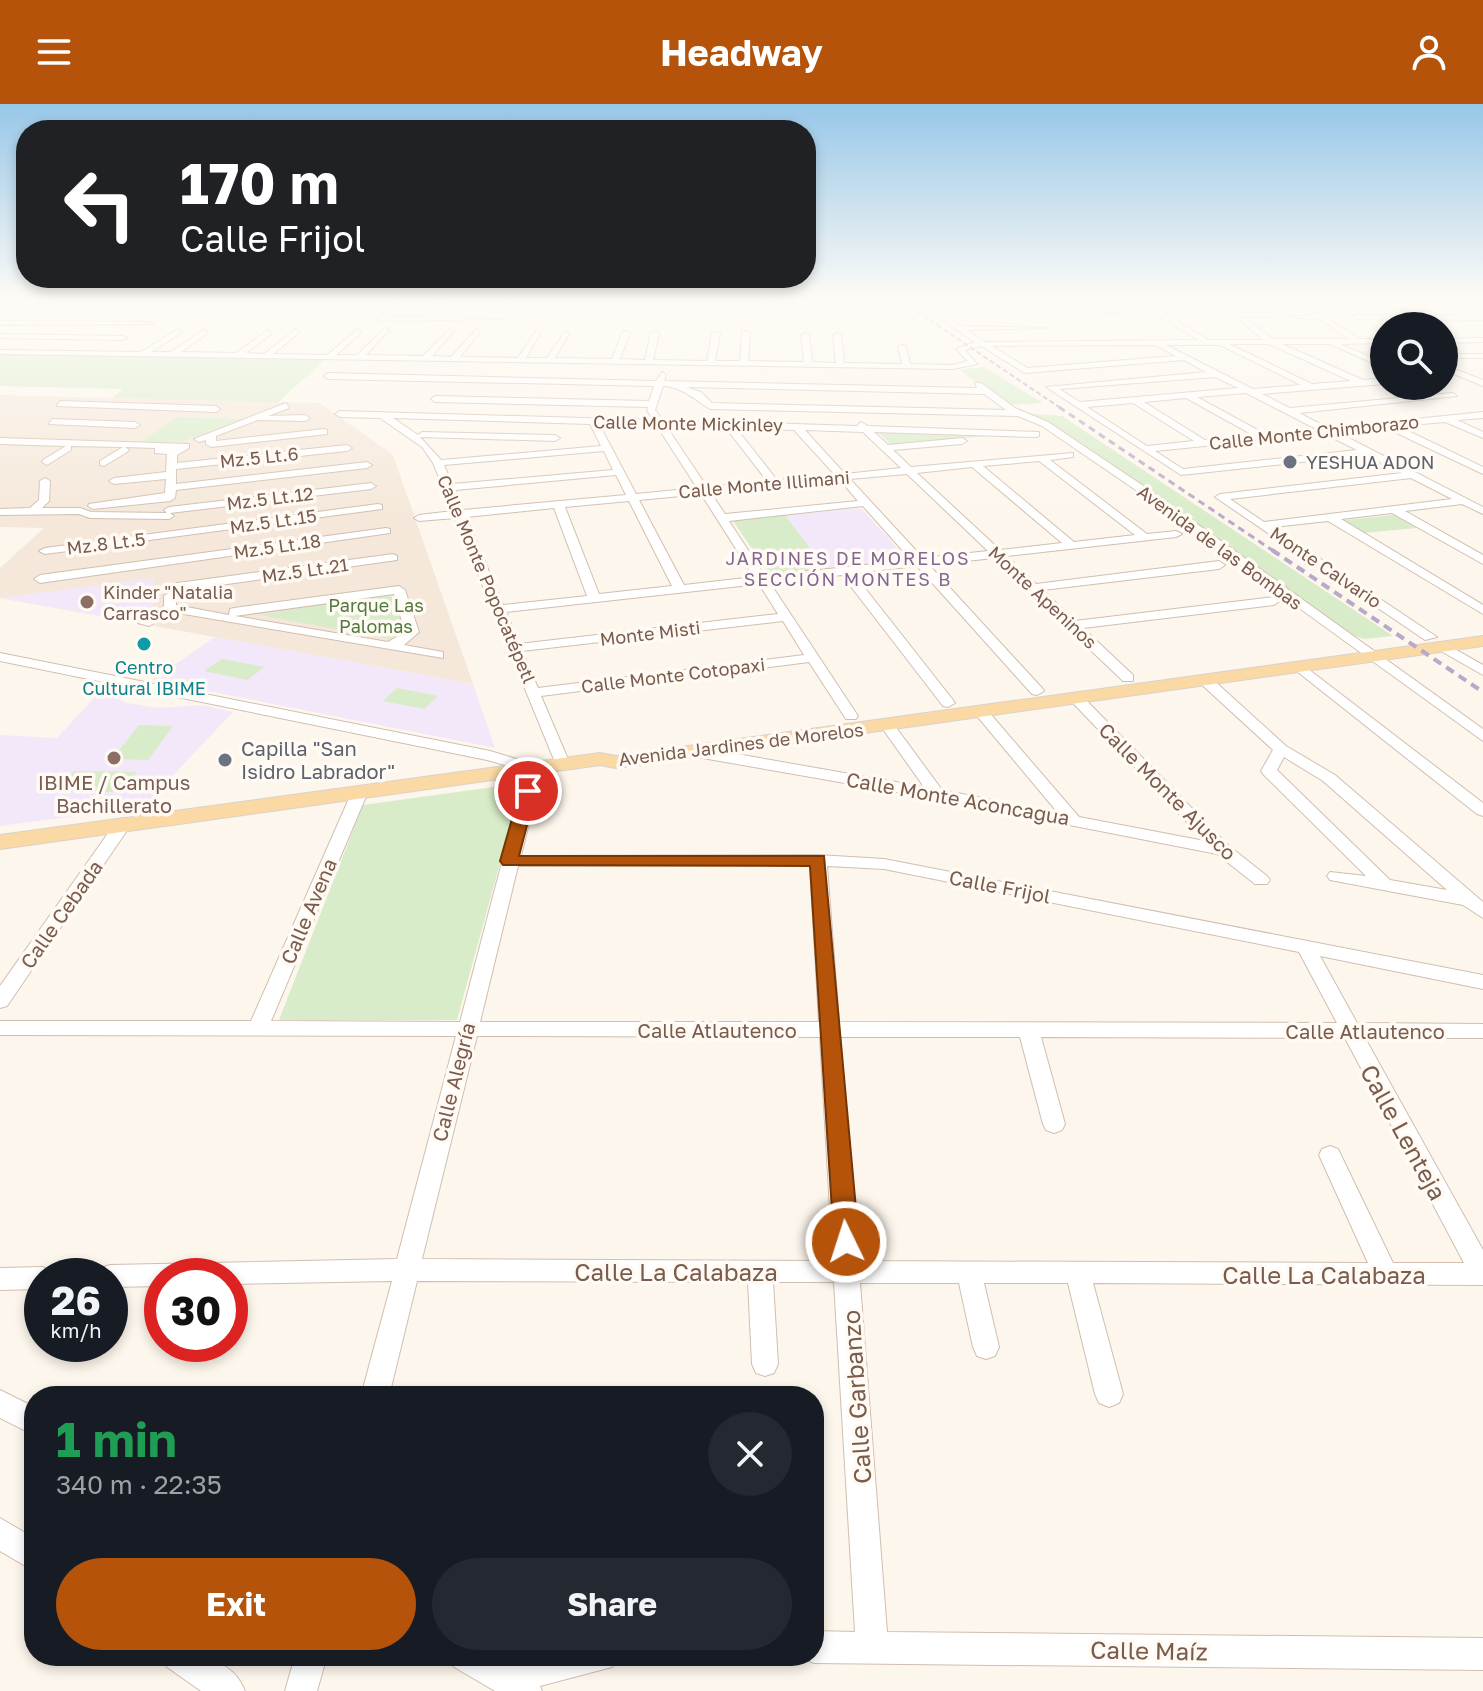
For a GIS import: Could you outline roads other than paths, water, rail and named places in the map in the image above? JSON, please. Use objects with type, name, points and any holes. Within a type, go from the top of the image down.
[{"type":"main road","name":"Avenida Jardines de Morelos","points":[[1437,642],[1483,630]]},
{"type":"main road","name":"Avenida Jardines de Morelos","points":[[600,759],[612,750],[948,703],[991,707],[1037,691],[1128,678],[1437,642],[1483,641]]},
{"type":"main road","name":"Avenida Jardines de Morelos","points":[[600,759],[616,762],[887,725],[991,707],[1077,699],[1299,666],[1365,652]]},
{"type":"main road","points":[[0,842],[600,759]]},
{"type":"street","points":[[654,413],[666,372]]},
{"type":"street","name":"Avenida de las Bombas","points":[[960,372],[1019,413],[1045,424],[1147,493],[1483,736]]},
{"type":"street","points":[[1211,372],[1483,511]]},
{"type":"street","points":[[1279,372],[1310,387]]},
{"type":"street","points":[[1338,372],[1362,383]]},
{"type":"street","points":[[1458,373],[1483,383]]},
{"type":"street","points":[[1215,374],[1050,387],[1181,472],[1367,452]]},
{"type":"street","points":[[328,376],[986,391]]},
{"type":"street","points":[[1080,405],[1370,382]]},
{"type":"street","points":[[663,384],[698,394],[710,406],[1019,413]]},
{"type":"street","points":[[1188,396],[1263,437]]},
{"type":"street","points":[[435,399],[654,413]]},
{"type":"street","points":[[1136,401],[1203,443]]},
{"type":"street","points":[[1289,411],[1468,402]]},
{"type":"street","points":[[60,404],[216,409]]},
{"type":"street","points":[[211,439],[286,406]]},
{"type":"street","points":[[102,447],[161,407]]},
{"type":"street","points":[[654,413],[851,716]]},
{"type":"street","name":"Calle Monte Mickinley","points":[[340,414],[593,421],[654,413],[729,425],[1036,434]]},
{"type":"street","name":"Calle Monte Popocatépetl","points":[[382,415],[423,440],[438,463],[562,764]]},
{"type":"street","name":"Calle Monte Chimborazo","points":[[1145,449],[1483,415]]},
{"type":"street","points":[[255,418],[272,421],[305,418]]},
{"type":"street","name":"Monte Apeninos","points":[[853,418],[1128,678]]},
{"type":"street","points":[[1447,419],[1483,435]]},
{"type":"street","points":[[593,421],[680,589]]},
{"type":"street","points":[[52,422],[135,425]]},
{"type":"street","points":[[729,425],[774,483]]},
{"type":"street","points":[[1388,425],[1483,471]]},
{"type":"street","points":[[796,426],[1037,691]]},
{"type":"street","points":[[0,444],[182,450],[184,445],[211,439],[324,432]]},
{"type":"street","points":[[885,448],[1019,433]]},
{"type":"street","points":[[423,440],[555,438]]},
{"type":"street","points":[[0,444],[164,450]]},
{"type":"street","points":[[47,462],[68,448]]},
{"type":"street","name":"Mz.5 Lt.6","points":[[170,492],[347,448]]},
{"type":"street","points":[[438,463],[607,448]]},
{"type":"street","points":[[104,463],[124,450]]},
{"type":"street","points":[[164,450],[170,492],[170,608]]},
{"type":"street","name":"Calle Monte Illimani","points":[[419,518],[1070,455]]},
{"type":"street","points":[[1041,458],[1144,537]]},
{"type":"street","points":[[61,511],[170,492],[367,465]]},
{"type":"street","points":[[975,465],[1071,545]]},
{"type":"street","points":[[447,488],[619,472]]},
{"type":"street","name":"Monte Calvario","points":[[1412,475],[1220,497],[1483,671]]},
{"type":"street","points":[[32,512],[44,501],[45,481]]},
{"type":"street","points":[[114,481],[170,492]]},
{"type":"street","name":"Mz.5 Lt.12","points":[[170,492],[371,486]]},
{"type":"street","points":[[0,512],[80,511],[90,515],[170,492]]},
{"type":"street","points":[[1263,525],[1483,499]]},
{"type":"street","points":[[722,518],[866,503]]},
{"type":"street","points":[[558,504],[594,598]]},
{"type":"street","name":"Mz.5 Lt.15","points":[[168,535],[378,507]]},
{"type":"street","points":[[1395,510],[1483,560]]},
{"type":"street","points":[[1330,517],[1483,610]]},
{"type":"street","name":"Mz.5 Lt.18","points":[[40,579],[386,531]]},
{"type":"street","points":[[499,609],[1176,534]]},
{"type":"street","name":"Mz.8 Lt.5","points":[[45,551],[168,535]]},
{"type":"street","name":"Mz.5 Lt.21","points":[[170,588],[393,558]]},
{"type":"street","points":[[1033,588],[1219,565]]},
{"type":"street","points":[[845,571],[948,703]]},
{"type":"street","points":[[217,615],[399,590],[412,632],[405,640],[390,646]]},
{"type":"street","points":[[1074,625],[1274,601]]},
{"type":"street","points":[[144,623],[170,608],[438,655]]},
{"type":"street","name":"Monte Misti","points":[[516,648],[785,617]]},
{"type":"street","points":[[0,657],[490,756],[534,769]]},
{"type":"street","name":"Calle Monte Cotopaxi","points":[[535,693],[811,658]]},
{"type":"street","points":[[1299,666],[1483,811]]},
{"type":"street","points":[[1205,680],[1281,749],[1329,778],[1483,912]]},
{"type":"street","name":"Calle Monte Ajusco","points":[[1077,699],[1223,850],[1261,880]]},
{"type":"street","points":[[991,707],[1073,820]]},
{"type":"street","points":[[887,725],[937,794]]},
{"type":"street","points":[[1281,749],[1269,771],[1383,883]]},
{"type":"street","name":"Calle Monte Aconcagua","points":[[691,751],[937,794],[1223,850]]},
{"type":"street","name":"Calle Alegría","points":[[377,1386],[404,1270],[534,769]]},
{"type":"street","name":"Calle Avena","points":[[258,1028],[359,794]]},
{"type":"street","name":"Calle Cebada","points":[[0,1001],[122,826]]},
{"type":"street","name":"Calle Frijol","points":[[509,861],[818,860],[884,864],[1483,982]]},
{"type":"street","name":"Calle Garbanzo","points":[[818,860],[849,1272],[872,1646]]},
{"type":"street","points":[[1336,876],[1467,899]]},
{"type":"street","name":"Calle Lenteja","points":[[1305,946],[1483,1274]]},
{"type":"street","name":"Calle Atlautenco","points":[[0,1028],[1483,1031]]},
{"type":"street","points":[[1029,1031],[1054,1124]]},
{"type":"street","points":[[1330,1155],[1386,1274]]},
{"type":"street","name":"Calle La Calabaza","points":[[128,1276],[404,1270],[1483,1274]]},
{"type":"street","points":[[760,1271],[765,1364]]},
{"type":"street","points":[[969,1272],[986,1347]]},
{"type":"street","points":[[1078,1273],[1109,1394]]},
{"type":"street","points":[[0,1279],[24,1278]]},
{"type":"street","points":[[0,1403],[24,1416]]},
{"type":"street","points":[[0,1533],[24,1549]]},
{"type":"street","name":"Calle Maíz","points":[[824,1647],[1483,1654]]},
{"type":"street","points":[[193,1666],[229,1691]]},
{"type":"street","points":[[301,1691],[308,1666]]},
{"type":"street","points":[[483,1666],[516,1684],[571,1666]]},
{"type":"railway","points":[[1007,372],[1062,409]]},
{"type":"railway","points":[[1059,407],[1275,552]]},
{"type":"railway","points":[[1272,550],[1483,692]]},
{"type":"place","name":"YESHUA ADON","points":[[1290,462]]},
{"type":"place","name":"Kinder \"Natalia Carrasco\"","points":[[87,602]]},
{"type":"place","name":"Centro Cultural IBIME","points":[[144,644]]},
{"type":"place","name":"IBIME / Campus Bachillerato","points":[[114,758]]},
{"type":"place","name":"Capilla \"San Isidro Labrador\"","points":[[225,760]]},
{"type":"district","name":"JARDINES DE MORELOS SECCIÓN MONTES B","points":[[848,568]]},
{"type":"park label","name":"Parque Las Palomas","points":[[376,615]]}]
